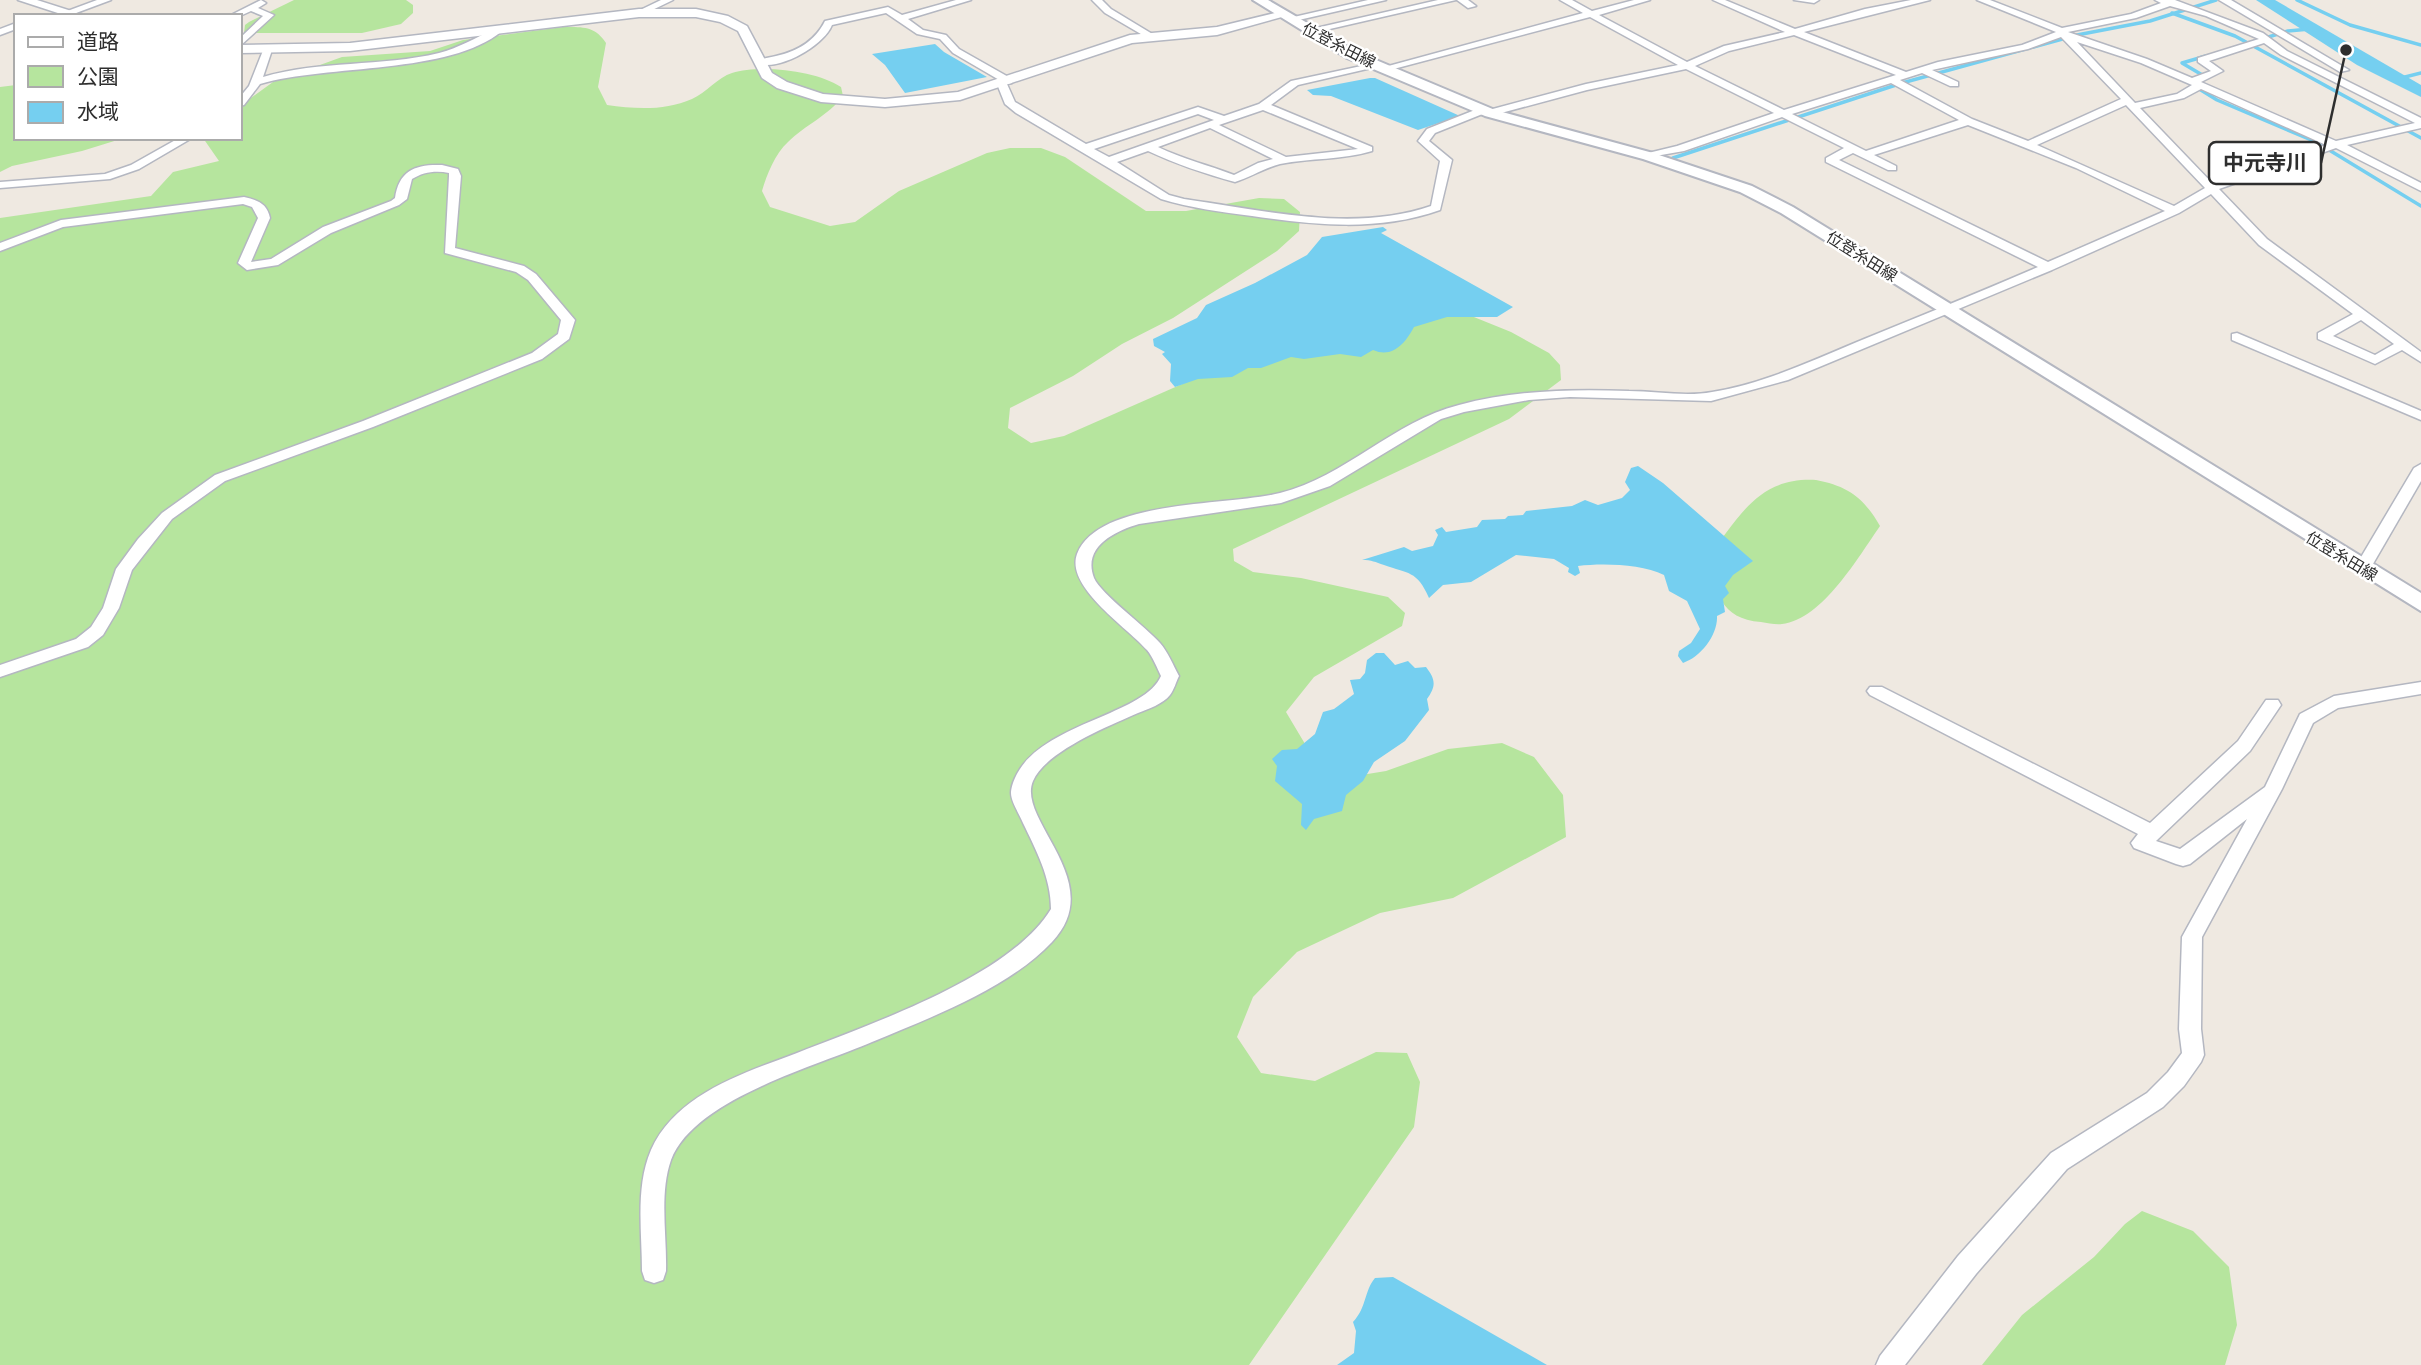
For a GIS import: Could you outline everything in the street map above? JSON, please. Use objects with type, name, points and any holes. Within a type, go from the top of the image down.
[{"type":"main road","name":"位登糸田線","points":[[1259,0],[1308,31],[1487,112],[1648,156],[1746,189],[1787,210],[2362,569],[2421,603]]},
{"type":"street","points":[[71,14],[106,0]]},
{"type":"street","points":[[238,14],[267,0]]},
{"type":"street","points":[[639,13],[668,0]]},
{"type":"street","points":[[871,0],[884,10],[903,18],[920,32],[943,37],[956,51],[1005,82],[1010,104],[1165,197],[1183,202],[1322,222],[1407,218],[1436,208],[1440,201],[1446,160],[1423,141],[1431,131],[1487,112],[1586,87],[1687,66],[1727,47],[1925,0]]},
{"type":"street","points":[[760,62],[771,62],[803,49],[821,37],[828,23],[884,10],[898,0]]},
{"type":"street","points":[[903,18],[966,0]]},
{"type":"street","points":[[1311,0],[1329,11]]},
{"type":"street","points":[[1339,0],[1351,6]]},
{"type":"street","points":[[242,49],[409,42],[639,13],[696,13],[723,19],[743,29],[766,75],[799,92],[860,103],[930,101],[1005,82],[1122,41],[1149,35],[1217,31],[1381,0]]},
{"type":"street","points":[[1308,31],[1451,0]]},
{"type":"street","points":[[1565,0],[1687,66],[1892,168]]},
{"type":"street","points":[[1108,161],[1263,106],[1294,83],[1381,66],[1645,0]]},
{"type":"street","points":[[1718,0],[1908,76]]},
{"type":"street","points":[[1798,0],[1814,0]]},
{"type":"street","points":[[1870,0],[1888,7]]},
{"type":"street","points":[[1982,0],[2196,83],[2309,134],[2338,144],[2421,188]]},
{"type":"street","points":[[2160,0],[2174,1],[2267,39],[2284,53],[2421,123]]},
{"type":"street","points":[[2224,0],[2310,51],[2421,111]]},
{"type":"street","points":[[29,1],[66,14]]},
{"type":"street","points":[[1648,156],[1836,96],[1892,82],[1923,70],[2025,47],[2063,33],[2126,18],[2174,1]]},
{"type":"street","points":[[1102,2],[1149,35]]},
{"type":"street","points":[[242,41],[269,15],[251,8]]},
{"type":"street","points":[[256,82],[285,74],[434,57],[467,47],[497,31]]},
{"type":"street","points":[[2063,33],[2263,242],[2421,358]]},
{"type":"street","points":[[2026,146],[2130,103],[2180,96],[2218,71],[2201,60],[2267,39]]},
{"type":"street","points":[[242,100],[256,82],[267,50]]},
{"type":"street","points":[[1852,66],[1892,82],[1968,121],[2080,166],[2175,211]]},
{"type":"street","points":[[1923,70],[1954,84]]},
{"type":"street","points":[[1149,147],[1186,164],[1196,164],[1235,179],[1262,165],[1284,160],[1351,155],[1368,149],[1263,106]]},
{"type":"street","points":[[1086,148],[1198,110],[1225,120]]},
{"type":"street","points":[[1866,155],[1968,121]]},
{"type":"street","points":[[654,1271],[657,1166],[685,1122],[712,1099],[740,1085],[953,996],[990,977],[1020,958],[1046,936],[1057,920],[1061,907],[1060,888],[1020,796],[1020,786],[1032,766],[1054,748],[1153,699],[1163,692],[1170,676],[1156,649],[1086,578],[1084,557],[1092,542],[1102,532],[1138,519],[1258,502],[1307,490],[1325,483],[1436,416],[1462,408],[1529,396],[1570,393],[1711,397],[1814,366],[2175,211],[2213,188],[2338,144],[2421,123]]},
{"type":"street","points":[[1210,125],[1284,160]]},
{"type":"street","points":[[0,185],[106,177],[135,167],[183,140]]},
{"type":"street","points":[[1853,148],[1830,160],[2048,267]]},
{"type":"street","points":[[0,247],[61,224],[244,200],[257,202],[262,208],[264,221],[261,233],[244,263],[253,267],[263,265],[327,229],[395,203],[401,199],[403,183],[409,176],[429,169],[447,168],[454,171],[455,176],[449,250],[502,263],[526,273],[563,311],[568,320],[568,329],[564,337],[537,356],[489,377],[220,478],[167,516],[144,542],[124,569],[111,608],[97,631],[82,643],[0,671]]},
{"type":"street","points":[[2360,315],[2323,336],[2375,360],[2402,345]]},
{"type":"street","points":[[2237,337],[2421,416]]},
{"type":"street","points":[[2362,569],[2421,468]]},
{"type":"street","points":[[1889,1365],[1967,1265],[2059,1161],[2155,1100],[2176,1079],[2193,1055],[2190,1029],[2192,937],[2273,789],[2306,719],[2334,702],[2421,688]]},
{"type":"street","points":[[1876,691],[2153,833]]},
{"type":"street","points":[[2272,705],[2244,746],[2141,843],[2183,858],[2273,789]]},
{"type":"green space","points":[[294,0],[406,0],[413,5],[413,13],[401,24],[362,33],[244,33],[245,25],[249,22]]},
{"type":"green space","points":[[563,27],[593,30],[606,43],[598,87],[607,105],[639,108],[671,106],[697,96],[727,75],[744,70],[773,69],[804,73],[831,81],[841,87],[843,96],[783,147],[769,171],[762,191],[770,207],[830,226],[855,222],[899,191],[987,153],[1010,148],[1041,148],[1065,157],[1146,211],[1186,211],[1259,198],[1284,199],[1300,212],[1299,231],[1277,251],[1173,318],[1122,344],[1073,376],[1010,408],[1008,428],[1031,443],[1064,436],[1239,359],[1464,313],[1511,332],[1549,353],[1560,365],[1561,380],[1509,419],[1233,549],[1234,561],[1253,572],[1301,578],[1388,597],[1405,613],[1402,626],[1314,677],[1286,712],[1311,754],[1343,778],[1386,771],[1448,749],[1502,743],[1534,757],[1563,795],[1566,837],[1453,898],[1380,913],[1297,952],[1253,997],[1237,1037],[1261,1073],[1315,1081],[1376,1052],[1407,1053],[1420,1082],[1414,1127],[1249,1365],[0,1365],[0,218],[151,196],[173,172],[219,161],[204,140],[242,140],[242,105],[273,82],[342,57],[430,51],[463,40]]},
{"type":"green space","points":[[14,85],[14,140],[118,140],[82,151],[12,166],[0,172],[0,87]]},
{"type":"green space","points":[[1816,480],[1837,486],[1854,495],[1868,508],[1880,526],[1838,585],[1811,611],[1797,620],[1772,624],[1747,620],[1737,615],[1728,609],[1717,592],[1707,558],[1740,515],[1764,493],[1779,485]]},
{"type":"green space","points":[[2142,1211],[2193,1231],[2229,1267],[2237,1325],[2225,1365],[1982,1365],[2022,1315],[2094,1257],[2125,1224]]},
{"type":"water","points":[[935,44],[987,77],[905,93],[885,65],[872,54]]},
{"type":"water","points":[[1370,78],[1460,116],[1418,130],[1331,96],[1313,95],[1307,90]]},
{"type":"water","points":[[1383,227],[1387,230],[1381,233],[1513,307],[1497,317],[1447,317],[1414,327],[1403,343],[1393,351],[1373,350],[1361,357],[1340,354],[1304,359],[1291,357],[1261,368],[1248,368],[1232,377],[1198,379],[1175,387],[1170,381],[1171,364],[1162,354],[1165,352],[1154,346],[1153,339],[1197,318],[1206,305],[1307,255],[1322,237]]},
{"type":"water","points":[[1638,466],[1663,483],[1753,561],[1733,575],[1725,586],[1729,593],[1723,599],[1725,612],[1717,616],[1715,631],[1707,644],[1696,656],[1683,663],[1678,656],[1679,651],[1691,643],[1700,629],[1687,601],[1669,591],[1664,575],[1655,571],[1622,565],[1588,565],[1578,566],[1580,573],[1575,576],[1568,572],[1569,568],[1554,559],[1516,555],[1471,582],[1443,585],[1429,598],[1420,582],[1411,574],[1362,560],[1404,547],[1412,551],[1433,546],[1438,535],[1435,530],[1442,527],[1446,532],[1477,527],[1482,520],[1523,515],[1526,511],[1572,506],[1585,500],[1598,505],[1622,498],[1630,490],[1625,482],[1631,468]]},
{"type":"water","points":[[1376,653],[1384,653],[1395,665],[1408,661],[1415,668],[1426,667],[1434,683],[1427,699],[1429,710],[1405,741],[1374,762],[1363,781],[1346,795],[1342,811],[1314,819],[1306,830],[1301,825],[1302,804],[1275,781],[1277,766],[1272,759],[1282,750],[1297,749],[1315,734],[1323,712],[1334,709],[1354,694],[1350,680],[1360,679],[1365,673],[1367,660]]},
{"type":"water","points":[[1393,1277],[1547,1365],[1337,1365],[1354,1353],[1356,1331],[1353,1322],[1361,1311],[1371,1283],[1375,1278]]},
{"type":"waterway","points":[[2173,14],[2216,0]]},
{"type":"waterway","points":[[2264,0],[2363,61],[2421,92]]},
{"type":"waterway","points":[[2297,0],[2350,25],[2421,45]]},
{"type":"waterway","points":[[1673,158],[1902,83],[2077,35],[2150,21],[2173,14]]},
{"type":"waterway","points":[[2173,14],[2235,36],[2421,138]]},
{"type":"waterway","points":[[2262,39],[2288,31],[2310,29]]},
{"type":"waterway","points":[[2204,76],[2182,63],[2206,56]]},
{"type":"waterway","points":[[2397,79],[2421,73]]},
{"type":"waterway","points":[[2196,87],[2217,100],[2316,142],[2421,206]]},
{"type":"place","name":"中元寺川","points":[[2346,50]]}]
